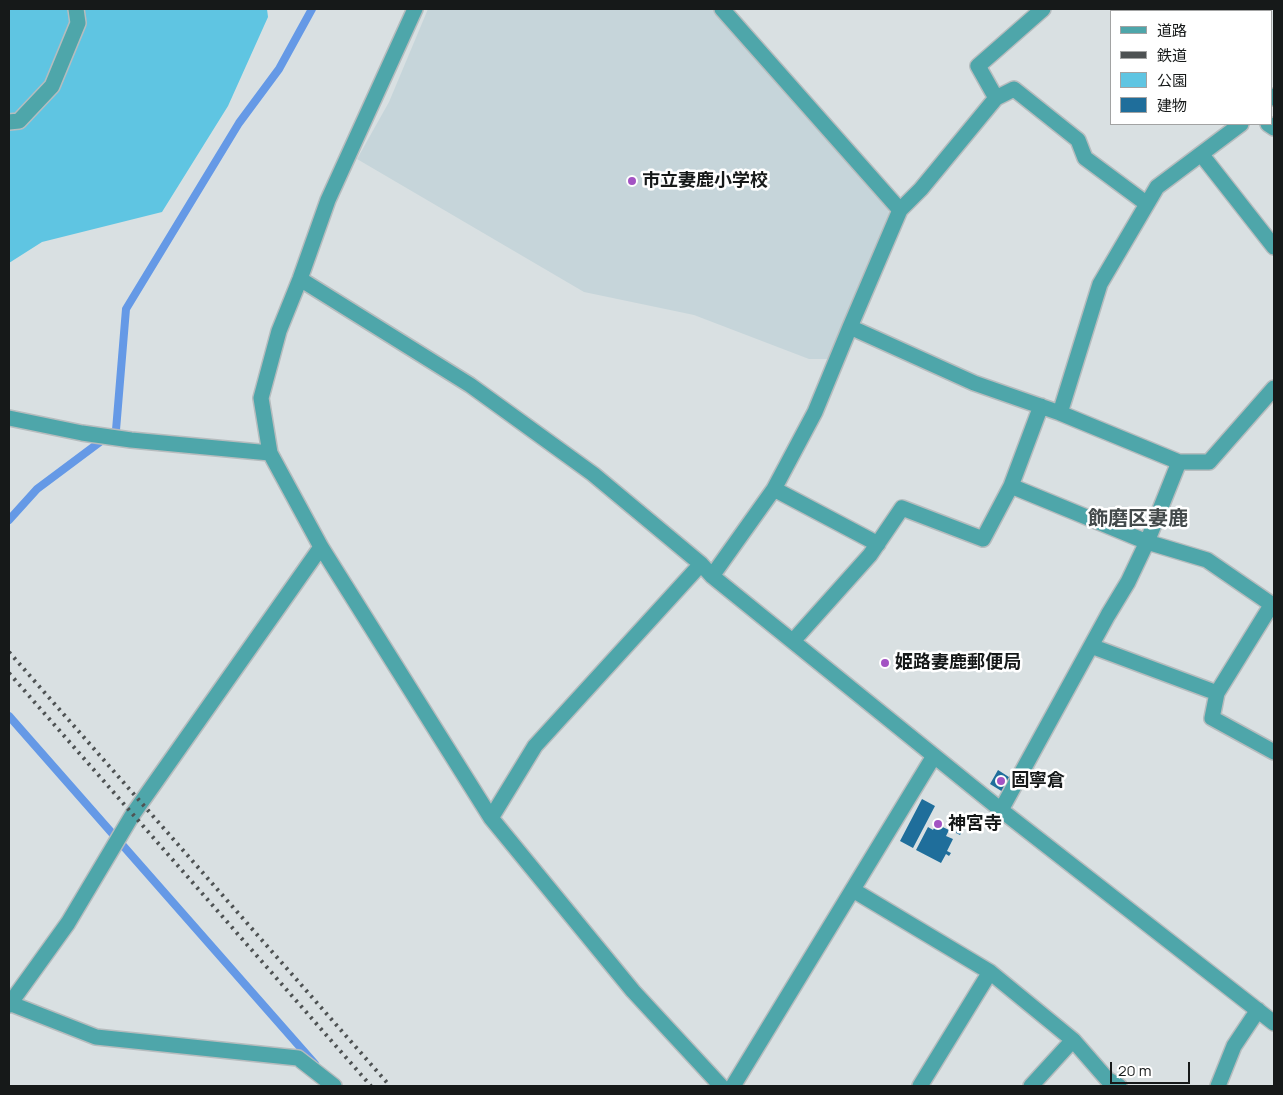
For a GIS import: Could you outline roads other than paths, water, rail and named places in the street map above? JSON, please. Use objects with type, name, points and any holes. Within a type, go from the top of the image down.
[{"type":"street","points":[[9,122],[19,121],[52,86],[78,23],[76,9]]},
{"type":"street","points":[[415,9],[328,200],[279,331],[262,398],[270,453],[321,547],[491,818],[633,991],[721,1086]]},
{"type":"street","points":[[722,9],[900,210]]},
{"type":"street","points":[[996,98],[978,66],[1043,9]]},
{"type":"street","points":[[712,576],[774,489],[815,412],[900,210],[922,189],[996,98],[1014,89],[1078,140],[1085,158],[1147,204]]},
{"type":"street","points":[[1060,413],[1100,284],[1147,204],[1158,187],[1240,125]]},
{"type":"street","points":[[1201,154],[1274,247]]},
{"type":"street","points":[[300,279],[470,385],[593,474],[701,564],[712,576],[1001,810],[1269,1016],[1234,1046],[1218,1086]]},
{"type":"street","points":[[850,327],[974,382],[1060,413],[1180,462],[1209,462],[1274,388]]},
{"type":"street","points":[[793,641],[870,555],[902,508],[983,539],[1011,486],[1041,406]]},
{"type":"street","points":[[9,418],[82,433],[131,440],[270,453]]},
{"type":"street","points":[[1001,810],[1128,582],[1147,542],[1180,462]]},
{"type":"street","points":[[1011,486],[1147,542],[1207,560],[1273,605],[1217,693],[1212,718],[1274,752]]},
{"type":"street","points":[[774,489],[878,544]]},
{"type":"street","points":[[321,547],[124,828],[68,923],[9,1004],[96,1036],[298,1058],[334,1086]]},
{"type":"street","points":[[491,818],[535,746],[701,564]]},
{"type":"street","points":[[1091,646],[1217,693]]},
{"type":"street","points":[[733,1086],[934,756]]},
{"type":"street","points":[[854,890],[990,972],[1073,1040],[1107,1079],[1119,1086]]},
{"type":"street","points":[[924,1085],[990,972]]},
{"type":"street","points":[[1031,1086],[1073,1040]]},
{"type":"waterway","points":[[9,520],[37,489],[116,430],[126,309],[239,123],[279,69],[312,9]]},
{"type":"waterway","points":[[9,716],[315,1064]]},
{"type":"railway","points":[[9,652],[390,1086]]},
{"type":"railway","points":[[9,673],[371,1086]]},
{"type":"place","name":"市立妻鹿小学校","points":[[632,181]]},
{"type":"place","name":"姫路妻鹿郵便局","points":[[885,663]]},
{"type":"place","name":"固寧倉","points":[[1001,781]]},
{"type":"place","name":"神宮寺","points":[[938,824]]},
{"type":"district","name":"飾磨区妻鹿","points":[[1138,519]]}]
